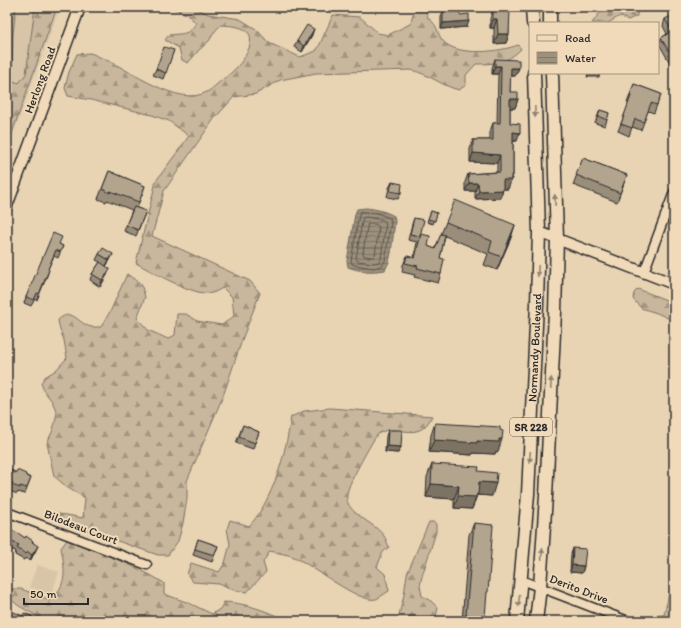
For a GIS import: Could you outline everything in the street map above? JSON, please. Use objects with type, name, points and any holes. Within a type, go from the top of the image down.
[{"type":"main road","points":[[532,7],[533,22]]},
{"type":"main road","points":[[550,7],[550,22]]},
{"type":"main road","name":"Normandy Boulevard","points":[[517,621],[528,494],[539,232],[534,74]]},
{"type":"main road","name":"Normandy Boulevard","points":[[536,621],[540,587],[555,312],[557,239],[552,74]]},
{"type":"main road","points":[[532,408],[550,408]]},
{"type":"street","name":"Herlong Road","points":[[7,206],[80,7]]},
{"type":"street","points":[[644,272],[674,192]]},
{"type":"street","points":[[539,232],[674,284]]},
{"type":"street","name":"Bilodeau Court","points":[[7,512],[147,565]]},
{"type":"street","name":"Derito Drive","points":[[521,580],[628,621]]},
{"type":"shaded area","points":[[7,7],[60,7],[7,151]]},
{"type":"shaded area","points":[[37,565],[59,572],[51,595],[29,587]]},
{"type":"green space","points":[[7,7],[16,7],[13,34],[12,74],[13,81],[19,83],[26,74],[35,7],[57,7],[7,147]]},
{"type":"green space","points":[[172,7],[193,7],[208,14],[240,19],[256,29],[269,43],[300,57],[316,51],[333,15],[360,17],[378,33],[388,35],[410,24],[416,7],[425,7],[428,18],[436,27],[443,41],[450,46],[458,49],[479,52],[501,50],[518,45],[521,49],[516,54],[500,62],[476,64],[466,75],[466,85],[459,90],[447,86],[424,74],[411,70],[316,73],[280,80],[256,94],[234,97],[214,119],[164,191],[152,236],[250,281],[260,293],[223,396],[187,481],[187,499],[178,541],[168,555],[158,555],[51,518],[50,513],[83,518],[85,498],[68,488],[54,476],[47,443],[53,430],[57,413],[52,401],[44,391],[41,383],[45,377],[56,370],[67,358],[64,340],[58,320],[63,316],[71,315],[91,327],[101,327],[111,310],[127,274],[141,284],[145,297],[137,318],[148,330],[168,339],[175,335],[177,314],[186,314],[197,321],[222,325],[234,316],[232,297],[223,288],[212,293],[195,291],[162,277],[136,263],[156,181],[189,136],[169,121],[152,115],[68,96],[65,88],[69,72],[77,54],[90,53],[115,64],[155,86],[182,95],[195,96],[211,89],[230,74],[241,62],[249,48],[250,36],[244,29],[239,27],[221,25],[209,41],[188,63],[182,60],[179,48],[165,40],[169,35],[188,32],[196,23],[188,15]]},
{"type":"green space","points":[[607,7],[638,7],[637,16],[628,20],[620,16],[610,22],[593,22]]},
{"type":"green space","points":[[638,289],[674,303],[674,321],[657,313],[641,308],[633,299],[634,293]]},
{"type":"green space","points":[[330,408],[432,416],[426,425],[420,430],[392,430],[378,434],[350,484],[348,491],[347,500],[353,510],[380,531],[385,537],[389,547],[383,552],[377,567],[385,574],[389,591],[376,599],[369,599],[359,596],[302,561],[285,554],[270,551],[263,562],[266,572],[247,592],[234,590],[219,584],[193,582],[187,574],[191,563],[219,572],[225,563],[230,544],[227,529],[230,520],[249,526],[267,500],[283,458],[291,417],[304,411]]},
{"type":"green space","points":[[429,522],[436,524],[436,532],[420,586],[422,596],[430,600],[438,608],[435,621],[396,621],[404,595],[407,574]]},
{"type":"green space","points":[[67,540],[117,559],[153,576],[164,583],[164,594],[189,603],[212,614],[220,609],[224,602],[245,605],[266,611],[279,617],[280,621],[44,620],[19,606],[9,598],[10,589],[21,589],[50,600],[56,595],[60,589],[64,576],[64,563],[61,548]]},
{"type":"green space","points":[[674,578],[674,597],[672,601],[674,605],[674,621],[652,621],[655,616],[664,615]]},
{"type":"water","points":[[366,208],[380,210],[394,216],[395,221],[391,253],[385,270],[366,271],[348,267],[347,261],[355,214],[357,209]]},
{"type":"building","points":[[497,7],[508,7],[508,10],[510,10],[509,34],[498,34],[497,19],[493,19],[493,9],[497,9]]},
{"type":"building","points":[[459,10],[460,15],[469,14],[469,21],[443,23],[443,11]]},
{"type":"building","points":[[673,15],[674,62],[661,38],[672,31],[665,19]]},
{"type":"building","points":[[307,25],[314,29],[304,46],[297,41]]},
{"type":"building","points":[[164,47],[174,50],[166,73],[156,69]]},
{"type":"building","points":[[495,59],[519,60],[519,68],[511,68],[510,92],[518,92],[518,99],[510,99],[510,123],[520,124],[520,133],[513,132],[513,175],[511,175],[511,180],[503,180],[503,190],[479,191],[478,183],[469,183],[468,174],[500,172],[500,155],[473,153],[473,140],[493,140],[493,123],[500,123],[501,66],[495,66]]},
{"type":"building","points":[[634,84],[661,94],[657,105],[651,103],[644,122],[635,119],[632,128],[621,124]]},
{"type":"building","points":[[600,110],[609,113],[607,120],[598,116]]},
{"type":"building","points":[[583,158],[627,175],[620,193],[576,175]]},
{"type":"building","points":[[109,171],[145,186],[139,202],[102,189]]},
{"type":"building","points":[[392,182],[402,184],[401,193],[390,191]]},
{"type":"building","points":[[455,200],[515,225],[502,257],[489,252],[492,241],[446,222]]},
{"type":"building","points":[[134,207],[146,211],[138,230],[126,225]]},
{"type":"building","points":[[431,211],[437,213],[435,221],[428,219]]},
{"type":"building","points":[[414,218],[424,220],[420,236],[410,234]]},
{"type":"building","points":[[53,233],[62,237],[59,244],[63,246],[60,252],[56,250],[39,294],[37,293],[34,300],[26,297]]},
{"type":"building","points":[[421,234],[430,236],[428,246],[435,249],[441,234],[445,235],[440,258],[444,259],[441,274],[417,268],[418,266],[405,263],[407,256],[415,258]]},
{"type":"building","points":[[103,248],[113,254],[109,260],[99,254]]},
{"type":"building","points":[[100,262],[110,269],[102,280],[92,274]]},
{"type":"building","points":[[7,309],[11,310],[8,317],[7,317]]},
{"type":"building","points":[[435,423],[500,427],[500,430],[503,431],[502,439],[499,439],[499,442],[477,441],[477,443],[434,440]]},
{"type":"building","points":[[243,425],[259,432],[255,443],[239,437]]},
{"type":"building","points":[[388,430],[402,430],[401,447],[387,446]]},
{"type":"building","points":[[432,464],[479,467],[478,471],[497,473],[496,483],[479,482],[478,494],[476,497],[458,496],[459,486],[431,484]]},
{"type":"building","points":[[7,469],[16,473],[17,470],[31,478],[27,488],[20,486],[20,488],[7,481]]},
{"type":"building","points":[[474,523],[493,525],[485,617],[466,615]]},
{"type":"building","points":[[7,529],[18,533],[25,538],[26,536],[38,546],[32,555],[28,552],[26,554],[17,548],[19,545],[7,540]]},
{"type":"building","points":[[198,539],[218,546],[214,555],[195,549]]},
{"type":"building","points":[[573,548],[586,549],[584,566],[572,565]]},
{"type":"building","points":[[7,609],[23,616],[24,613],[32,616],[31,619],[36,621],[7,620]]}]
